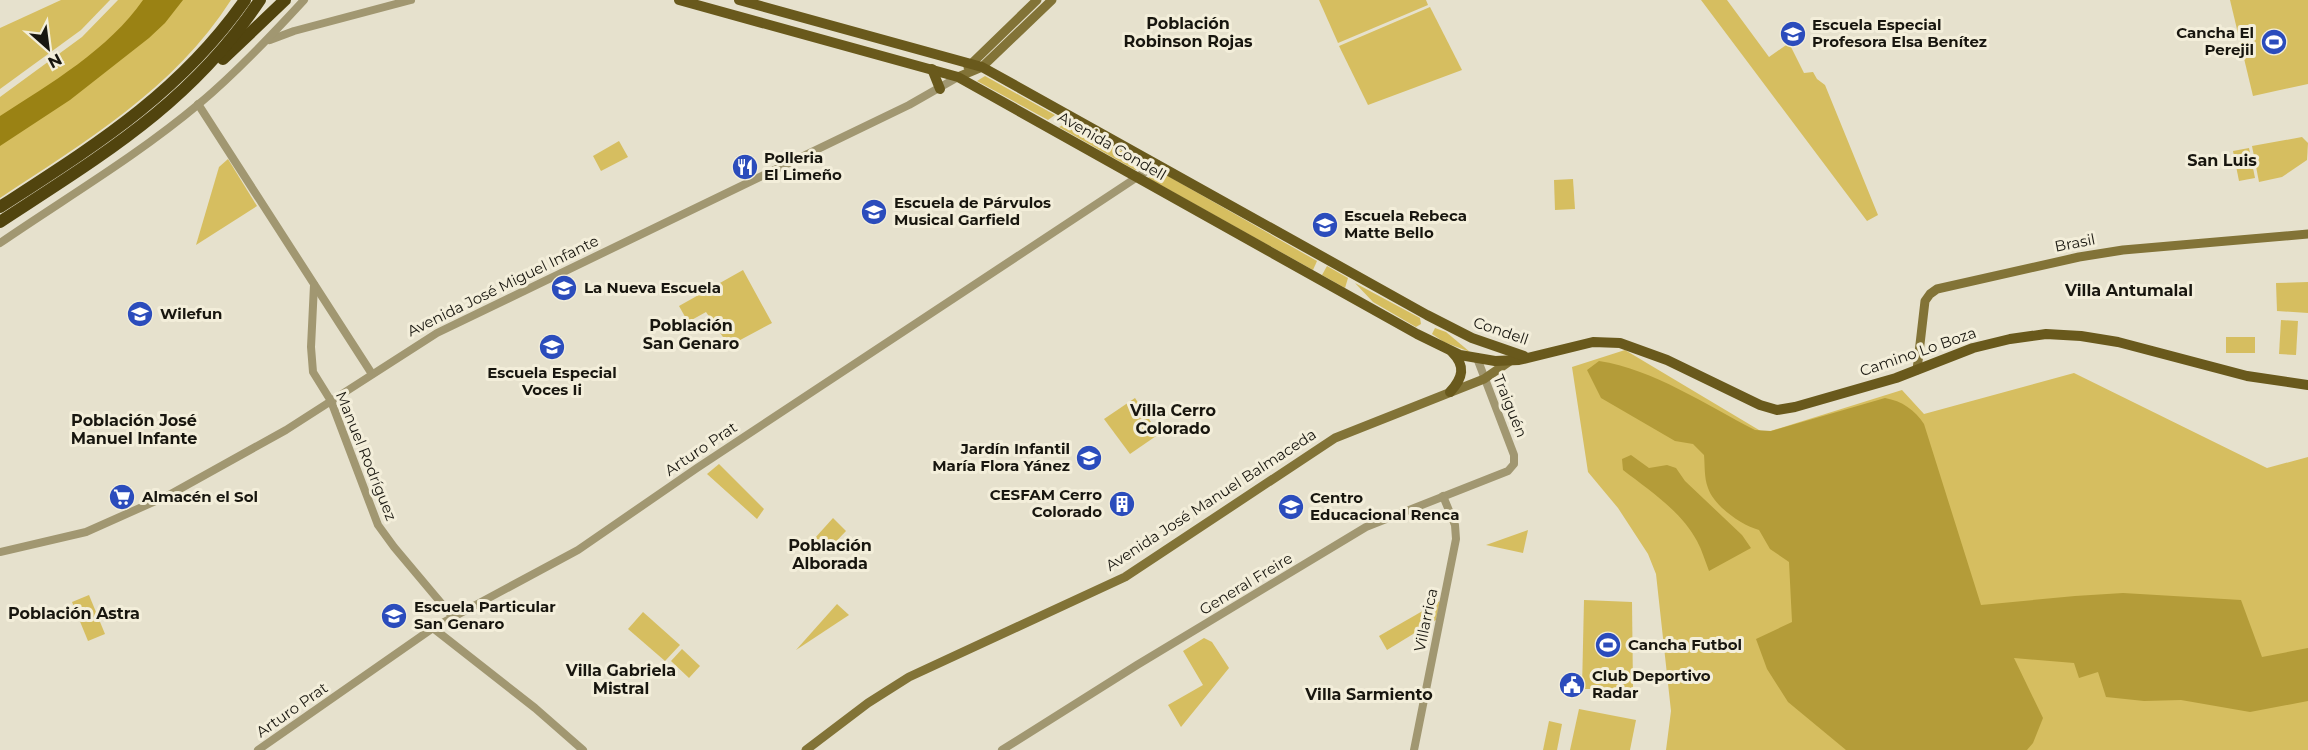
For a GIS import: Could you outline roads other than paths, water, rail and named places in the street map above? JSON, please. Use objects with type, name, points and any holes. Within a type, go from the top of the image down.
[{"type":"highway","points":[[228,23],[241,0]]},
{"type":"highway","points":[[0,207],[140,113],[189,69],[245,0]]},
{"type":"highway","points":[[178,97],[214,59],[260,0]]},
{"type":"highway","points":[[0,222],[126,138],[206,75],[285,0]]},
{"type":"main road","name":"Avenida Condell","points":[[679,0],[958,77],[1451,352],[1477,358],[1510,361]]},
{"type":"main road","name":"Avenida Condell","points":[[739,0],[982,68],[1462,334]]},
{"type":"main road","name":"Avenida José Miguel Infante","points":[[958,77],[1037,0]]},
{"type":"main road","name":"Avenida José Miguel Infante","points":[[958,77],[982,68],[1053,0]]},
{"type":"main road","points":[[932,69],[940,89]]},
{"type":"main road","name":"Brasil","points":[[1917,370],[1924,306],[1927,297],[1937,289],[2116,251],[2308,234]]},
{"type":"main road","points":[[1417,334],[1427,328],[1429,322],[1427,315]]},
{"type":"main road","points":[[1462,334],[1471,344],[1477,358]]},
{"type":"main road","name":"Condell","points":[[1462,334],[1511,353],[1531,357]]},
{"type":"main road","name":"Camino Lo Boza","points":[[1484,379],[1510,361],[1593,342],[1620,343],[1667,360],[1764,407],[1777,410],[1795,407],[1917,370],[1953,355],[1998,342],[2034,335],[2068,335],[2143,348],[2247,376],[2308,385]]},
{"type":"main road","points":[[1450,392],[1459,381],[1462,370],[1459,360],[1451,352]]},
{"type":"main road","name":"Avenida José Manuel Balmaceda","points":[[806,750],[868,703],[909,677],[1125,577],[1335,438],[1484,379]]},
{"type":"street","points":[[0,243],[131,156],[198,104],[267,41],[304,0]]},
{"type":"street","points":[[267,41],[294,31],[411,0]]},
{"type":"street","name":"Avenida José Miguel Infante","points":[[0,552],[95,530],[193,483],[257,447],[436,333],[909,105],[958,77]]},
{"type":"street","points":[[198,104],[372,374]]},
{"type":"street","name":"Arturo Prat","points":[[258,750],[452,616],[579,550],[654,496],[1157,164]]},
{"type":"street","name":"Manuel Rodríguez","points":[[314,285],[311,361],[315,376],[331,401],[378,525],[394,548],[452,616]]},
{"type":"street","name":"Traiguén","points":[[1477,358],[1513,452],[1514,464]]},
{"type":"street","name":"General Freire","points":[[1002,750],[1137,664],[1360,530],[1505,473],[1514,464]]},
{"type":"street","name":"Villarrica","points":[[1414,750],[1456,539],[1455,525],[1443,496]]},
{"type":"street","points":[[433,628],[535,708],[584,750]]},
{"type":"place","name":"Escuela Especial Profesora Elsa Benítez","points":[[1793,34]]},
{"type":"place","name":"Cancha El Perejil","points":[[2274,42]]},
{"type":"place","name":"Polleria El Limeño","points":[[745,167]]},
{"type":"place","name":"Escuela de Párvulos Musical Garfield","points":[[874,212]]},
{"type":"place","name":"Escuela Rebeca Matte Bello","points":[[1325,225]]},
{"type":"place","name":"La Nueva Escuela","points":[[564,288]]},
{"type":"place","name":"Wilefun","points":[[140,314]]},
{"type":"place","name":"Escuela Especial Voces Ii","points":[[552,347]]},
{"type":"place","name":"Jardín Infantil María Flora Yánez","points":[[1089,458]]},
{"type":"place","name":"Almacén el Sol","points":[[122,497]]},
{"type":"place","name":"CESFAM Cerro Colorado","points":[[1122,504]]},
{"type":"place","name":"Centro Educacional Renca","points":[[1291,507]]},
{"type":"place","name":"Escuela Particular San Genaro","points":[[394,616]]},
{"type":"place","name":"Cancha Futbol","points":[[1608,645]]},
{"type":"place","name":"Club Deportivo Radar","points":[[1572,685]]},
{"type":"district","name":"Población Robinson Rojas","points":[[1188,32]]},
{"type":"district","name":"San Luis","points":[[2222,160]]},
{"type":"district","name":"Villa Antumalal","points":[[2129,290]]},
{"type":"district","name":"Población San Genaro","points":[[691,334]]},
{"type":"district","name":"Villa Cerro Colorado","points":[[1173,419]]},
{"type":"district","name":"Población José Manuel Infante","points":[[134,429]]},
{"type":"district","name":"Población Alborada","points":[[830,554]]},
{"type":"district","name":"Población Astra","points":[[74,613]]},
{"type":"district","name":"Villa Gabriela Mistral","points":[[621,679]]},
{"type":"district","name":"Villa Sarmiento","points":[[1369,694]]}]
